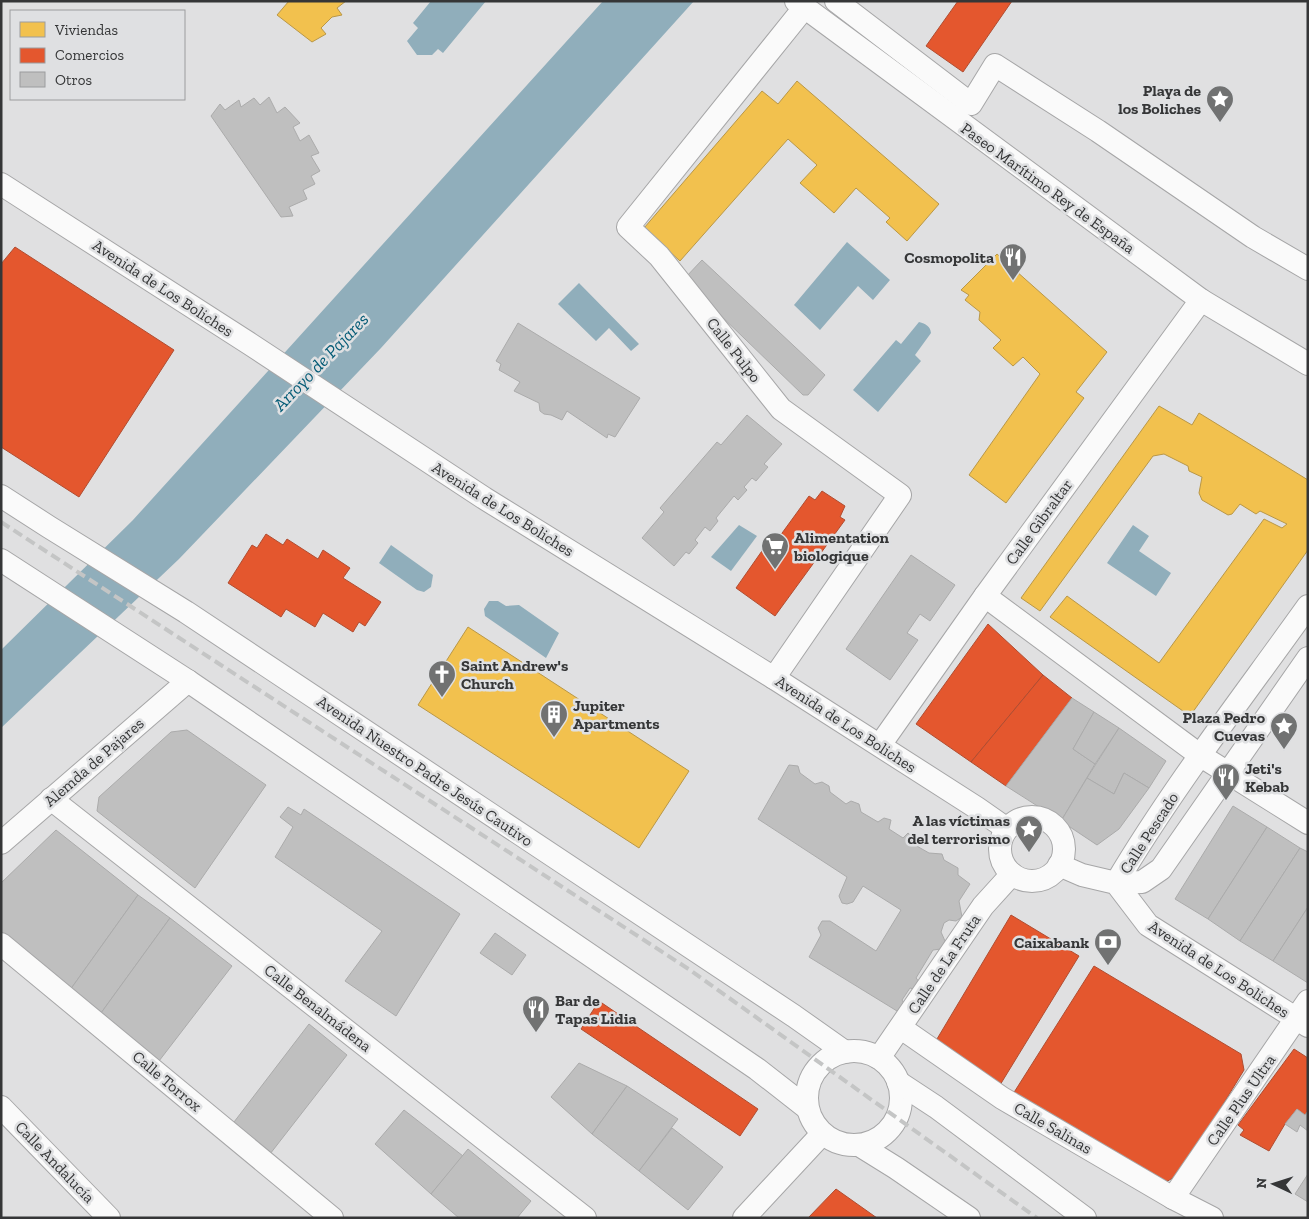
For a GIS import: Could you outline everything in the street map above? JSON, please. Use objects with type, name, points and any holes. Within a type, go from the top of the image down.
[{"type":"street","points":[[836,1],[971,104],[995,65],[1098,131],[1253,237],[1308,269]]},
{"type":"street","name":"Calle Pulpo","points":[[774,678],[900,495],[781,409],[659,256],[628,227],[800,5]]},
{"type":"street","name":"Paseo Marítimo Rey de España","points":[[800,5],[1201,300],[1308,364]]},
{"type":"street","name":"Avenida de Los Boliches","points":[[1,184],[250,344],[484,498],[880,745],[978,808],[1007,829]]},
{"type":"street","name":"Calle Gibraltar","points":[[880,745],[1201,300]]},
{"type":"street","name":"Avenida Nuestro Padre Jesús Cautivo","points":[[1,496],[186,612],[794,1016],[845,1052]]},
{"type":"street","points":[[10,565],[188,681],[757,1069],[807,1108]]},
{"type":"street","points":[[986,596],[1201,756],[1308,823]]},
{"type":"street","name":"Calle Pescado","points":[[1116,883],[1136,850],[1201,756],[1308,606]]},
{"type":"street","name":"Calle Pescado","points":[[1116,883],[1142,882],[1161,869],[1308,658]]},
{"type":"street","name":"Alemda de Pajares","points":[[1,843],[188,681]]},
{"type":"street","name":"Calle Benalmádena","points":[[51,799],[585,1218]]},
{"type":"street","points":[[1024,818],[1045,820],[1054,826],[1060,834],[1063,845],[1063,855],[1059,865],[1044,879],[1027,881],[1012,874],[1001,858],[1002,838],[1007,829],[1014,822],[1024,818]]},
{"type":"street","points":[[1059,865],[1082,875],[1116,883]]},
{"type":"street","name":"Calle de La Fruta","points":[[879,1058],[983,906],[1012,874]]},
{"type":"street","name":"Avenida de Los Boliches","points":[[1116,883],[1148,925],[1304,1015]]},
{"type":"street","name":"Calle Torrox","points":[[1,944],[332,1218]]},
{"type":"street","name":"Calle Plus Ultra","points":[[1173,1198],[1304,1015]]},
{"type":"street","name":"Calle Salinas","points":[[901,1028],[1002,1098],[1173,1198],[1212,1218]]},
{"type":"street","points":[[857,1051],[879,1058],[890,1068],[898,1082],[901,1096],[900,1110],[894,1123],[885,1134],[873,1142],[859,1145],[846,1145],[833,1141],[822,1134],[813,1122],[807,1108],[806,1092],[811,1078],[819,1066],[831,1056],[845,1052],[857,1051]]},
{"type":"street","points":[[898,1082],[936,1107],[1086,1218]]},
{"type":"street","name":"Calle Andalucía","points":[[1,1107],[109,1218]]},
{"type":"street","points":[[744,1218],[822,1134]]},
{"type":"street","points":[[859,1145],[969,1218]]},
{"type":"water","points":[[431,1],[486,1],[443,53],[438,49],[432,55],[417,55],[407,41],[418,28],[413,23]]},
{"type":"water","name":"Arroyo de Pajares","points":[[603,1],[694,1],[381,348],[179,559],[1,728],[1,650],[133,520]]},
{"type":"water","points":[[847,242],[890,280],[873,300],[858,286],[820,330],[794,305]]},
{"type":"water","points":[[579,283],[639,344],[631,351],[609,328],[596,341],[558,304]]},
{"type":"water","points":[[919,322],[927,326],[931,333],[915,355],[921,361],[878,412],[853,390],[896,340],[901,344]]},
{"type":"water","points":[[739,525],[757,536],[731,571],[711,557]]},
{"type":"water","points":[[1133,525],[1149,536],[1139,551],[1171,573],[1156,596],[1107,563]]},
{"type":"water","points":[[391,545],[433,575],[431,587],[424,592],[417,590],[379,563]]},
{"type":"water","points":[[489,601],[498,601],[506,606],[519,605],[559,633],[546,658],[485,616],[484,609]]},
{"type":"building: Viviendas","points":[[289,1],[346,1],[337,8],[342,15],[332,17],[321,28],[326,34],[312,42],[277,15]]},
{"type":"building: Viviendas","points":[[797,81],[939,204],[907,241],[886,222],[890,218],[856,188],[834,213],[800,183],[817,165],[788,139],[680,261],[644,228],[762,91],[778,104]]},
{"type":"building: Viviendas","points":[[997,254],[1107,352],[1076,392],[1084,398],[1006,503],[969,475],[1040,374],[1023,357],[1013,366],[993,348],[1001,340],[979,320],[980,312],[965,300],[969,295],[961,290]]},
{"type":"building: Viviendas","points":[[1159,406],[1192,425],[1199,413],[1308,480],[1308,550],[1190,716],[1050,617],[1067,596],[1159,663],[1264,519],[1282,528],[1287,524],[1260,511],[1256,514],[1240,504],[1232,514],[1228,515],[1202,500],[1199,493],[1202,477],[1189,471],[1188,466],[1164,454],[1153,456],[1040,611],[1021,598]]},
{"type":"building: Viviendas","name":"Jupiter Apartments","points":[[468,627],[689,771],[639,848],[418,705]]},
{"type":"building: Comercios","points":[[958,1],[1012,1],[963,72],[926,46]]},
{"type":"building: Comercios","points":[[15,247],[174,350],[79,497],[1,447],[1,264]]},
{"type":"building: Comercios","points":[[822,491],[845,506],[840,517],[845,520],[775,616],[736,588],[764,548],[769,551],[809,496],[815,500]]},
{"type":"building: Comercios","points":[[266,534],[283,545],[287,539],[318,559],[323,550],[350,568],[343,578],[381,602],[365,626],[359,622],[353,632],[323,613],[315,627],[286,609],[281,617],[228,583],[252,545],[257,548]]},
{"type":"building: Comercios","points":[[988,624],[1043,675],[971,762],[916,724]]},
{"type":"building: Comercios","points":[[1043,675],[1072,698],[1006,786],[971,762]]},
{"type":"building: Comercios","points":[[1011,915],[1079,956],[1000,1085],[934,1044]]},
{"type":"building: Comercios","points":[[1094,966],[1241,1054],[1244,1070],[1181,1173],[1166,1182],[1013,1094]]},
{"type":"building: Comercios","points":[[599,1001],[758,1109],[740,1136],[581,1029]]},
{"type":"building: Comercios","points":[[1294,1049],[1308,1058],[1308,1111],[1305,1115],[1297,1109],[1285,1124],[1269,1151],[1240,1135],[1244,1130],[1238,1125]]},
{"type":"building: Comercios","points":[[836,1189],[877,1218],[808,1218]]},
{"type":"building: Otros","points":[[269,97],[277,113],[285,107],[300,123],[293,127],[300,141],[309,135],[319,153],[311,156],[320,171],[311,176],[315,184],[303,190],[307,199],[289,207],[293,216],[281,217],[211,116],[220,104],[225,110],[239,100],[241,107],[254,98],[260,105]]},
{"type":"building: Otros","points":[[702,260],[825,375],[808,395],[803,395],[688,284],[685,278]]},
{"type":"building: Otros","points":[[518,323],[640,398],[615,437],[608,434],[607,438],[567,411],[562,420],[544,414],[540,411],[539,403],[514,391],[520,382],[499,370],[501,364],[496,361]]},
{"type":"building: Otros","points":[[747,415],[782,444],[764,464],[768,467],[756,481],[752,478],[744,487],[747,490],[738,500],[734,496],[716,518],[718,521],[710,531],[705,527],[695,540],[698,543],[689,554],[686,552],[674,566],[642,538],[664,512],[660,508],[717,442],[721,445]]},
{"type":"building: Otros","points":[[911,555],[955,585],[930,621],[920,614],[907,633],[918,640],[890,680],[846,649]]},
{"type":"building: Otros","points":[[1072,698],[1094,712],[1073,749],[1095,764],[1061,821],[1006,786]]},
{"type":"building: Otros","points":[[1094,712],[1119,728],[1095,764],[1073,749]]},
{"type":"building: Otros","points":[[1119,728],[1166,761],[1149,788],[1124,773],[1114,794],[1087,778]]},
{"type":"building: Otros","points":[[187,730],[266,785],[195,888],[97,811],[99,797],[171,732]]},
{"type":"building: Otros","points":[[789,765],[798,766],[800,773],[815,784],[822,782],[829,786],[830,792],[846,804],[851,801],[859,804],[861,812],[878,822],[884,818],[891,820],[889,829],[903,838],[908,833],[915,839],[915,845],[929,853],[942,854],[944,860],[958,868],[958,875],[970,884],[959,901],[962,917],[956,921],[949,920],[944,923],[941,932],[945,941],[941,949],[933,950],[916,978],[921,984],[917,990],[910,988],[902,1000],[905,1005],[903,1011],[897,1011],[809,957],[821,935],[818,928],[822,921],[830,921],[876,951],[901,910],[863,886],[853,902],[842,903],[839,896],[847,877],[758,819]]},
{"type":"building: Otros","points":[[1124,773],[1149,788],[1119,829],[1097,845],[1061,821],[1087,778],[1114,794]]},
{"type":"building: Otros","points":[[1233,806],[1267,827],[1208,919],[1175,899]]},
{"type":"building: Otros","points":[[288,807],[301,815],[304,809],[460,914],[396,1016],[345,981],[382,931],[275,857],[293,827],[280,817]]},
{"type":"building: Otros","points":[[1267,827],[1300,848],[1240,941],[1208,919]]},
{"type":"building: Otros","points":[[56,830],[138,895],[70,990],[1,932],[1,883]]},
{"type":"building: Otros","points":[[1300,848],[1308,852],[1308,907],[1273,961],[1240,941]]},
{"type":"building: Otros","points":[[138,895],[170,918],[101,1013],[70,990]]},
{"type":"building: Otros","points":[[1308,907],[1308,983],[1273,961]]},
{"type":"building: Otros","points":[[170,918],[232,966],[159,1061],[101,1013]]},
{"type":"building: Otros","points":[[495,933],[526,955],[512,975],[480,953]]},
{"type":"building: Otros","points":[[309,1024],[347,1055],[270,1154],[234,1122]]},
{"type":"building: Otros","points":[[579,1063],[627,1086],[592,1134],[551,1097]]},
{"type":"building: Otros","points":[[627,1086],[678,1119],[639,1171],[592,1134]]},
{"type":"building: Otros","points":[[1297,1109],[1305,1115],[1308,1111],[1308,1131],[1300,1125],[1297,1132],[1285,1124]]},
{"type":"building: Otros","points":[[404,1110],[463,1156],[431,1194],[375,1144]]},
{"type":"building: Otros","points":[[672,1128],[723,1167],[688,1210],[639,1171]]},
{"type":"building: Otros","points":[[468,1149],[531,1201],[517,1218],[459,1218],[431,1194]]},
{"type":"building: Otros","points":[[1308,1174],[1308,1202],[1295,1194]]},
{"type":"railway","points":[[1,522],[690,970],[1037,1218]]},
{"type":"place","name":"Playa de los Boliches","points":[[1220,123]]},
{"type":"place","name":"Cosmopolita","points":[[1013,281]]},
{"type":"place","name":"Alimentation biologique","points":[[775,570]]},
{"type":"place","name":"Saint Andrew's Church","points":[[442,698]]},
{"type":"place","name":"Jupiter Apartments","points":[[554,738]]},
{"type":"place","name":"Plaza Pedro Cuevas","points":[[1284,750]]},
{"type":"place","name":"Jeti's Kebab","points":[[1226,801]]},
{"type":"place","name":"A las víctimas del terrorismo","points":[[1029,853]]},
{"type":"place","name":"Caixabank","points":[[1108,966]]},
{"type":"place","name":"Bar de Tapas Lidia","points":[[536,1033]]}]
